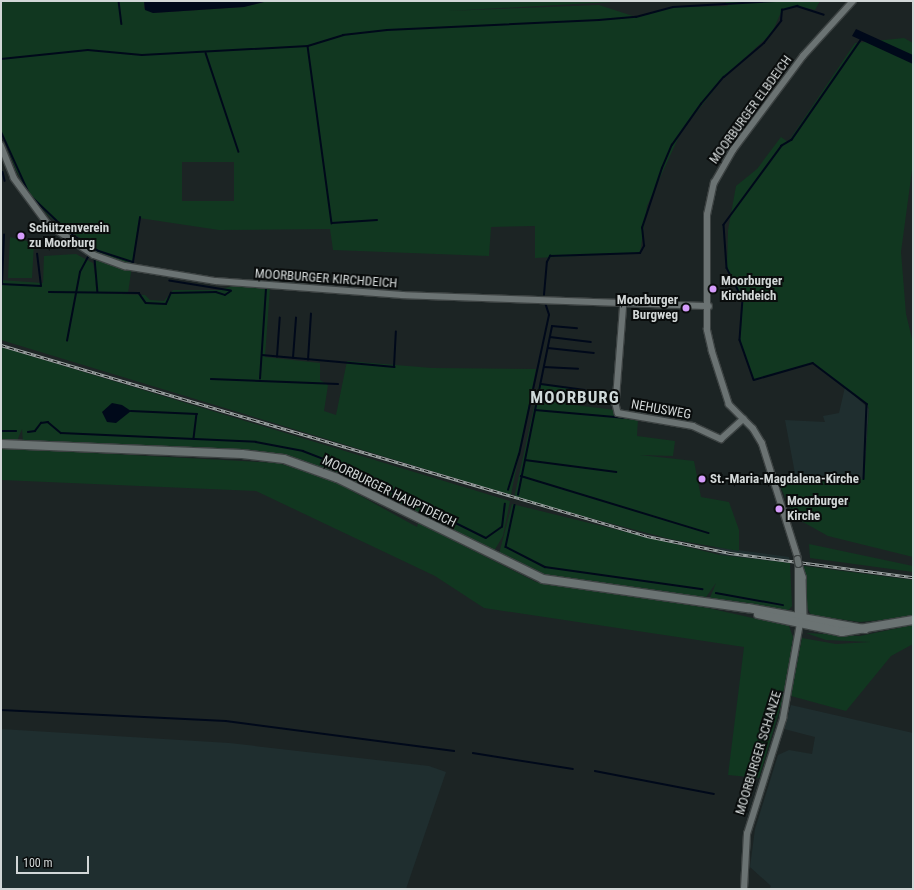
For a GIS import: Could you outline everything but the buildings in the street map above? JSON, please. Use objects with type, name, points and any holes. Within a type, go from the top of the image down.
[{"type":"main road","name":"MOORBURGER HAUPTDEICH","points":[[1,444],[242,454],[284,459],[337,478],[536,577],[733,607],[801,620],[842,632],[913,620]]},
{"type":"street","name":"MOORBURGER ELBDEICH","points":[[801,620],[798,562],[762,444],[729,405],[718,375],[708,336],[709,306],[707,215],[717,176],[803,56],[853,1]]},
{"type":"street","name":"MOORBURGER KIRCHDEICH","points":[[1,145],[16,183],[48,224],[94,255],[125,266],[268,286],[402,295],[624,301],[709,306]]},
{"type":"street","name":"NEHUSWEG","points":[[624,301],[616,410],[638,418],[694,426],[721,439],[743,420]]},
{"type":"street","name":"MOORBURGER SCHANZE","points":[[744,889],[746,840],[783,719],[801,620]]},
{"type":"shaded area","points":[[845,387],[869,409],[864,479],[796,479],[785,420],[825,422],[823,416],[839,413]]},
{"type":"shaded area","points":[[715,547],[789,557],[790,563],[720,555]]},
{"type":"shaded area","points":[[791,705],[913,733],[913,889],[769,889],[771,886],[750,867],[755,829],[778,755],[789,750],[812,754],[815,737],[784,729]]},
{"type":"shaded area","points":[[1,729],[229,743],[429,766],[446,772],[406,889],[1,889]]},
{"type":"green space","points":[[1,1],[144,1],[144,8],[153,13],[244,7],[268,1],[630,1],[447,11],[599,5],[636,17],[673,7],[728,6],[725,1],[820,1],[815,10],[797,6],[782,10],[772,33],[724,77],[681,132],[647,206],[640,253],[535,258],[535,226],[491,227],[489,256],[333,250],[330,229],[219,230],[139,218],[128,293],[98,292],[95,281],[97,293],[145,295],[150,300],[164,301],[173,290],[218,290],[237,285],[270,287],[265,357],[320,363],[320,380],[328,385],[324,411],[336,415],[347,361],[432,368],[536,369],[511,495],[1,340],[1,280],[43,283],[44,256],[76,254],[93,263],[95,274],[96,249],[50,217],[30,195],[16,170],[1,131]],"holes":[[[182,162],[234,162],[234,201],[182,201]]]},
{"type":"green space","points":[[904,38],[913,43],[913,163],[901,252],[906,314],[913,343],[913,557],[828,536],[794,517],[777,479],[864,479],[869,409],[867,404],[813,363],[754,380],[740,340],[743,299],[727,268],[728,230],[736,186],[757,169],[781,137],[788,142],[855,43]]},
{"type":"green space","points":[[10,237],[34,243],[32,278],[8,278]]},
{"type":"green space","points":[[1,347],[510,501],[503,536],[494,551],[320,467],[275,455],[23,442],[22,429],[17,441],[1,441]]},
{"type":"green space","points":[[539,384],[576,389],[574,405],[616,410],[638,418],[637,436],[675,441],[673,456],[640,455],[694,461],[701,497],[729,502],[739,530],[739,551],[670,539],[514,498]]},
{"type":"green space","points":[[1,448],[278,463],[330,479],[417,527],[418,523],[536,582],[708,608],[789,626],[793,637],[785,692],[759,778],[728,775],[744,647],[484,608],[435,576],[256,491],[1,480]]},
{"type":"green space","points":[[512,504],[720,555],[790,563],[792,606],[787,612],[709,600],[716,583],[704,600],[544,577],[499,554]]},
{"type":"green space","points":[[809,544],[913,566],[913,572],[810,558]]},
{"type":"green space","points":[[804,566],[913,580],[913,617],[860,622],[811,615],[807,607]]},
{"type":"green space","points":[[913,625],[913,644],[891,656],[846,711],[791,696],[802,638],[836,644],[871,642],[826,640],[806,633],[860,636]]},
{"type":"water","points":[[144,1],[268,1],[244,7],[153,13],[145,10]]},
{"type":"water","points":[[856,29],[913,55],[913,64],[852,36]]},
{"type":"water","points":[[112,403],[122,405],[131,411],[116,423],[107,422],[102,412]]},
{"type":"waterway","points":[[119,1],[122,24]]},
{"type":"waterway","points":[[1,59],[88,50],[142,55],[308,46],[343,35],[387,30],[599,20],[636,17],[673,7],[776,1]]},
{"type":"waterway","points":[[544,295],[547,262],[550,256],[640,253],[644,246],[642,228],[662,168],[672,145],[701,104],[724,77],[764,43],[781,21],[782,10],[797,6],[824,15]]},
{"type":"waterway","points":[[862,39],[792,140],[782,146],[724,225],[727,268],[743,299],[740,340],[754,380],[813,363],[867,404],[864,479]]},
{"type":"waterway","points":[[308,46],[332,223],[377,220]]},
{"type":"waterway","points":[[206,53],[239,152]]},
{"type":"waterway","points":[[1,131],[30,195],[72,235],[99,251],[133,262],[140,218]]},
{"type":"waterway","points":[[1,165],[1,172]]},
{"type":"waterway","points":[[3,172],[5,181]]},
{"type":"waterway","points":[[2,284],[4,235]]},
{"type":"waterway","points":[[1,284],[41,286],[37,254]]},
{"type":"waterway","points":[[67,341],[80,272],[88,257]]},
{"type":"waterway","points":[[95,259],[98,292]]},
{"type":"waterway","points":[[49,292],[139,293],[146,303],[166,304],[171,293],[216,292],[225,295],[231,291],[170,281]]},
{"type":"waterway","points":[[260,379],[266,289]]},
{"type":"waterway","points":[[508,490],[519,455],[549,315],[545,303]]},
{"type":"waterway","points":[[308,360],[311,314]]},
{"type":"waterway","points":[[277,357],[280,318]]},
{"type":"waterway","points":[[293,358],[296,318]]},
{"type":"waterway","points":[[518,495],[552,326],[577,328]]},
{"type":"waterway","points":[[262,355],[394,367],[396,332]]},
{"type":"waterway","points":[[550,337],[591,342]]},
{"type":"waterway","points":[[548,348],[594,353]]},
{"type":"waterway","points":[[544,367],[578,369]]},
{"type":"waterway","points":[[211,379],[338,384]]},
{"type":"waterway","points":[[541,384],[585,390]]},
{"type":"waterway","points":[[538,397],[583,403]]},
{"type":"waterway","points":[[535,410],[638,419]]},
{"type":"waterway","points":[[131,411],[197,414],[194,438]]},
{"type":"waterway","points":[[28,432],[35,431],[41,423],[48,422],[61,433],[256,442],[303,451],[337,464],[486,538],[502,527],[505,504]]},
{"type":"waterway","points":[[1,431],[16,431]]},
{"type":"waterway","points":[[525,460],[616,472]]},
{"type":"waterway","points":[[521,476],[709,533]]},
{"type":"waterway","points":[[515,505],[506,547],[545,567],[702,589]]},
{"type":"waterway","points":[[716,593],[783,605]]},
{"type":"waterway","points":[[1,710],[226,721],[454,751]]},
{"type":"waterway","points":[[473,753],[573,769]]},
{"type":"waterway","points":[[595,771],[714,794]]},
{"type":"railway","points":[[1,345],[647,536],[730,553],[913,577]]},
{"type":"place","name":"Schützenverein zu Moorburg","points":[[21,236]]},
{"type":"place","name":"Moorburger Kirchdeich","points":[[713,289]]},
{"type":"place","name":"Moorburger Burgweg","points":[[686,308]]},
{"type":"place","name":"St.-Maria-Magdalena-Kirche","points":[[702,479]]},
{"type":"place","name":"Moorburger Kirche","points":[[779,509]]},
{"type":"district","name":"MOORBURG","points":[[575,398]]}]
